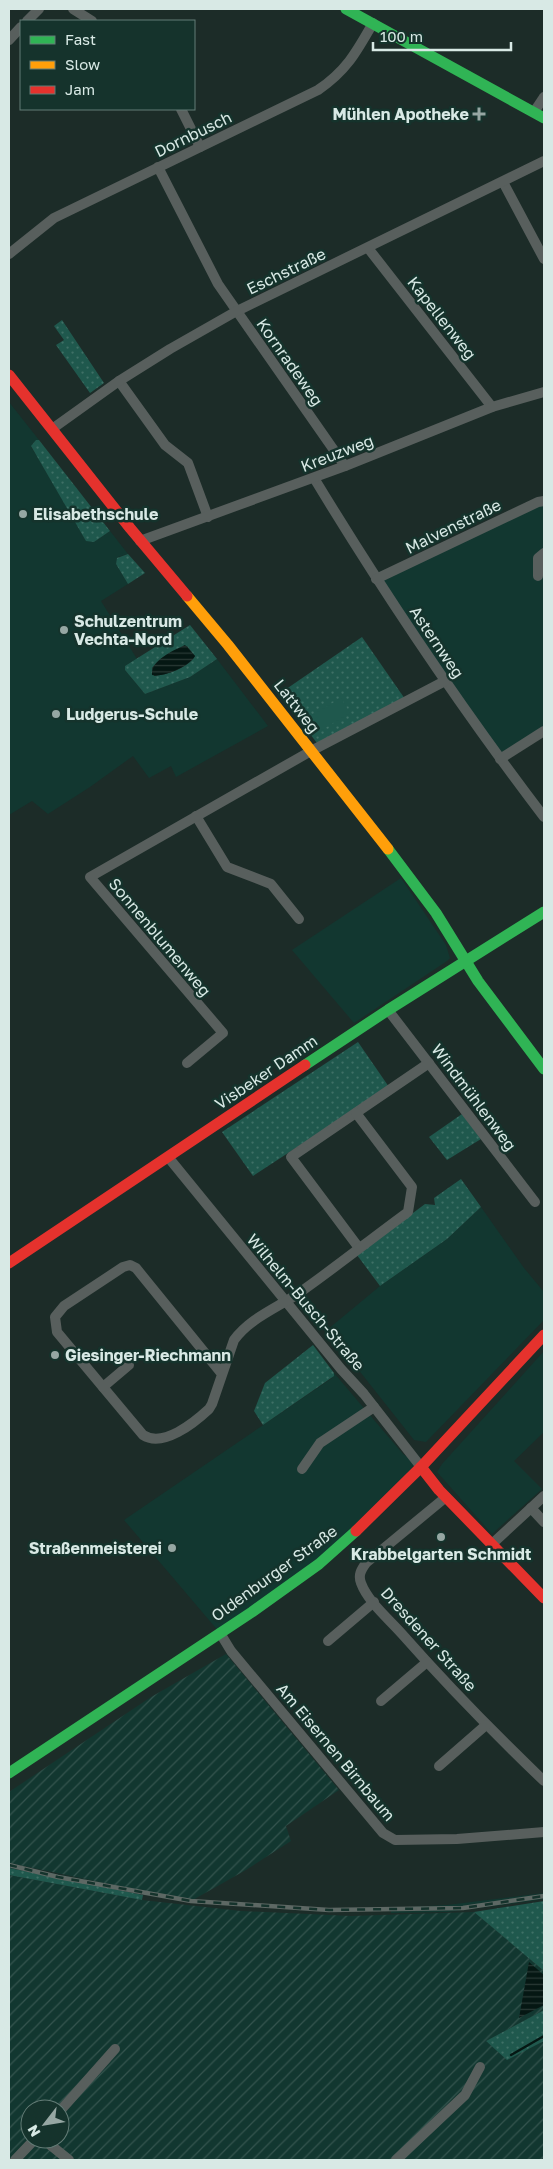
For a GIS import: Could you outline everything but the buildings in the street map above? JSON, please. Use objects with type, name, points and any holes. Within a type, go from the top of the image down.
[{"type":"street","points":[[28,20],[39,9]]},
{"type":"street","points":[[72,9],[90,20]]},
{"type":"street","points":[[346,9],[539,115],[544,97]]},
{"type":"street","name":"Dornbusch","points":[[9,254],[54,218],[318,90],[333,80],[355,56],[373,23]]},
{"type":"street","points":[[9,40],[20,28]]},
{"type":"street","points":[[182,110],[200,147]]},
{"type":"street","name":"Eschstraße","points":[[52,429],[119,381],[170,348],[236,312],[544,161]]},
{"type":"street","name":"Kornradeweg","points":[[158,167],[202,255],[236,312],[345,466]]},
{"type":"street","points":[[503,182],[544,259]]},
{"type":"street","name":"Kapellenweg","points":[[368,248],[492,407]]},
{"type":"street","name":"Lattweg","points":[[9,375],[140,541],[228,645],[422,894],[478,981],[544,1069]]},
{"type":"street","points":[[119,381],[165,445],[188,463],[208,517]]},
{"type":"street","name":"Kreuzweg","points":[[140,541],[314,478],[492,407],[544,392]]},
{"type":"street","name":"Asternweg","points":[[314,478],[376,579],[445,681],[544,817]]},
{"type":"street","name":"Malvenstraße","points":[[376,579],[538,502],[544,501]]},
{"type":"street","points":[[538,576],[538,558],[544,553]]},
{"type":"street","points":[[299,919],[271,884],[227,866],[196,816],[445,681]]},
{"type":"street","points":[[500,759],[544,731]]},
{"type":"street","name":"Sonnenblumenweg","points":[[187,1063],[223,1033],[90,877],[196,816]]},
{"type":"street","name":"Visbeker Damm","points":[[9,1264],[388,1010],[544,912]]},
{"type":"street","name":"Windmühlenweg","points":[[388,1010],[535,1202]]},
{"type":"street","points":[[359,1248],[291,1157],[429,1063]]},
{"type":"street","points":[[222,1374],[136,1268],[130,1266],[123,1267],[64,1306],[55,1317],[57,1332],[143,1435],[149,1439],[166,1438],[209,1409],[222,1374],[234,1340],[238,1334],[284,1300],[297,1294],[408,1212],[412,1187],[356,1113]]},
{"type":"street","name":"Wilhelm-Busch-Straße","points":[[168,1157],[374,1407],[421,1467]]},
{"type":"street","name":"Oldenburger Straße","points":[[9,1773],[220,1633],[300,1578],[334,1552],[421,1467],[544,1335]]},
{"type":"street","points":[[103,1387],[129,1365]]},
{"type":"street","points":[[302,1469],[320,1443],[374,1407]]},
{"type":"street","points":[[421,1467],[446,1497],[544,1598]]},
{"type":"street","points":[[492,1544],[544,1496]]},
{"type":"street","name":"Dresdener Straße","points":[[446,1497],[366,1563],[359,1577],[362,1586],[427,1662],[486,1725],[544,1782]]},
{"type":"street","points":[[531,1508],[544,1522]]},
{"type":"street","points":[[328,1641],[374,1602]]},
{"type":"street","name":"Am Eisernen Birnbaum","points":[[220,1633],[231,1651],[383,1833],[395,1840],[458,1840],[544,1832]]},
{"type":"street","points":[[381,1701],[427,1662]]},
{"type":"street","points":[[439,1766],[486,1725]]},
{"type":"street","points":[[70,2100],[116,2049]]},
{"type":"street","points":[[399,2159],[465,2096],[480,2067]]},
{"type":"street","points":[[14,2160],[25,2149]]},
{"type":"street","points":[[55,2149],[69,2160]]},
{"type":"shaded area","points":[[62,320],[104,383],[90,393],[56,345],[64,340],[54,326]]},
{"type":"shaded area","name":"Schulzentrum Vechta-Nord","points":[[9,402],[39,440],[33,443],[31,447],[94,542],[110,531],[128,554],[118,557],[116,564],[128,584],[101,601],[137,659],[125,666],[125,670],[145,694],[190,677],[217,659],[268,726],[176,777],[171,766],[149,778],[133,756],[48,814],[32,801],[9,815]]},
{"type":"shaded area","points":[[36,440],[39,440],[110,531],[94,542],[86,541],[31,446]]},
{"type":"shaded area","points":[[544,501],[544,731],[500,759],[376,579]]},
{"type":"shaded area","points":[[128,554],[145,573],[128,584],[116,564],[117,558]]},
{"type":"shaded area","points":[[190,625],[217,659],[190,677],[145,694],[125,670],[125,666]],"holes":[[[187,646],[195,656],[177,670],[154,676],[152,668],[159,660],[172,652]]]},
{"type":"shaded area","points":[[362,637],[405,699],[317,743],[279,694]]},
{"type":"shaded area","points":[[185,645],[195,656],[188,664],[169,673],[152,675],[152,670],[159,661],[169,653]]},
{"type":"shaded area","points":[[341,698],[350,713],[320,731],[311,716]]},
{"type":"shaded area","points":[[401,878],[446,945],[450,958],[354,1023],[292,950]]},
{"type":"shaded area","points":[[358,1042],[389,1087],[253,1176],[222,1132]]},
{"type":"shaded area","points":[[462,1114],[481,1139],[447,1160],[429,1137]]},
{"type":"shaded area","points":[[461,1179],[481,1207],[447,1239],[380,1286],[357,1255],[425,1204],[435,1205],[434,1198]]},
{"type":"shaded area","points":[[481,1207],[524,1268],[544,1292],[544,1320],[426,1442],[414,1440],[327,1330],[380,1286],[447,1239]]},
{"type":"shaded area","points":[[313,1345],[334,1373],[334,1376],[263,1425],[254,1411],[265,1383]]},
{"type":"shaded area","points":[[544,1351],[544,1432],[514,1461],[542,1489],[492,1534],[437,1472],[442,1464]]},
{"type":"shaded area","points":[[334,1373],[403,1454],[421,1467],[368,1521],[220,1633],[124,1520],[332,1378]]},
{"type":"shaded area","points":[[226,1654],[339,1790],[286,1826],[291,1841],[246,1870],[191,1901],[9,1863],[9,1792],[151,1697]]},
{"type":"shaded area","points":[[9,1863],[51,1873],[169,1895],[169,1899],[56,1879],[9,1868]]},
{"type":"shaded area","points":[[9,1868],[143,1895],[142,1900],[9,1875]]},
{"type":"shaded area","points":[[9,1875],[142,1900],[241,1911],[351,1916],[474,1912],[544,1971],[544,2010],[486,2041],[507,2059],[544,2041],[544,2160],[9,2160]]},
{"type":"shaded area","points":[[544,1893],[544,1899],[502,1905],[447,1912],[391,1913],[391,1908],[447,1905]]},
{"type":"shaded area","points":[[544,1901],[544,1971],[474,1912]]},
{"type":"shaded area","points":[[529,1962],[544,1975],[544,2005],[519,2018]]},
{"type":"shaded area","points":[[544,2010],[544,2041],[507,2060],[486,2041]]},
{"type":"waterway","points":[[511,2055],[544,2036]]},
{"type":"railway","points":[[9,1865],[58,1877],[191,1901],[329,1910],[463,1908],[544,1896]]},
{"type":"traffic: fast","points":[[346,9],[544,118]]},
{"type":"traffic: fast","points":[[388,849],[436,913],[478,981],[544,1069]]},
{"type":"traffic: fast","points":[[305,1065],[388,1010],[544,912]]},
{"type":"traffic: fast","points":[[9,1773],[252,1612],[319,1564],[356,1531]]},
{"type":"traffic: slow","points":[[187,596],[228,645],[388,849]]},
{"type":"traffic: jam","points":[[9,375],[130,528],[187,596]]},
{"type":"traffic: jam","points":[[9,1263],[305,1065]]},
{"type":"traffic: jam","points":[[356,1531],[421,1467],[544,1335]]},
{"type":"traffic: jam","points":[[421,1467],[439,1490],[544,1598]]},
{"type":"place","name":"Mühlen Apotheke","points":[[479,114]]},
{"type":"place","name":"Elisabethschule","points":[[23,514]]},
{"type":"place","name":"Schulzentrum Vechta-Nord","points":[[64,630]]},
{"type":"place","name":"Ludgerus-Schule","points":[[56,714]]},
{"type":"place","name":"Giesinger-Riechmann","points":[[55,1355]]},
{"type":"place","name":"Krabbelgarten Schmidt","points":[[441,1537]]},
{"type":"place","name":"Straßenmeisterei","points":[[172,1548]]}]
